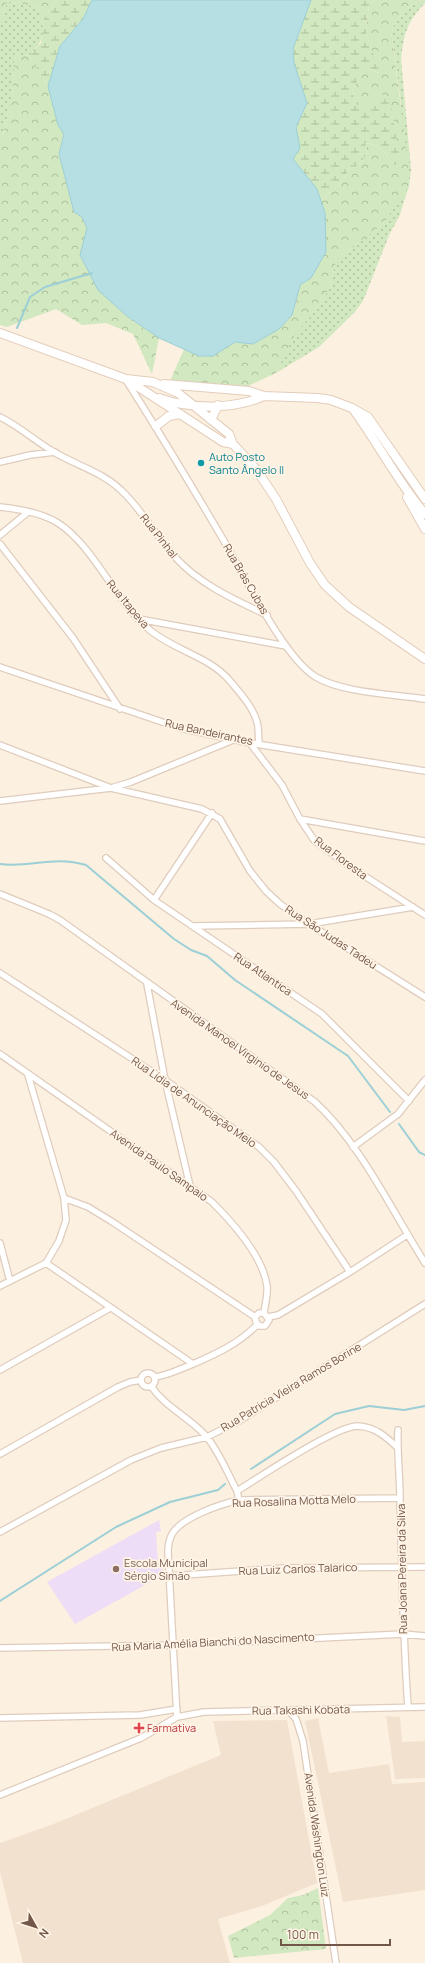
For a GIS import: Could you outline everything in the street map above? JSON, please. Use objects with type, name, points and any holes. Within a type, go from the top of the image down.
[{"type":"main road","points":[[0,333],[126,379],[249,392],[264,396],[318,398],[331,400],[352,408],[368,418],[425,499]]},
{"type":"main road","points":[[126,379],[146,394],[223,442],[233,444]]},
{"type":"main road","points":[[153,382],[178,393],[229,434],[233,444],[256,469],[276,499],[310,563],[325,585],[349,607],[425,659]]},
{"type":"main road","points":[[146,394],[171,402],[196,406],[250,403],[264,396]]},
{"type":"main road","points":[[212,420],[218,405]]},
{"type":"main road","points":[[352,408],[381,450],[401,483],[425,514]]},
{"type":"main road","points":[[156,426],[169,416],[180,414]]},
{"type":"main road","points":[[401,483],[411,506],[425,529]]},
{"type":"street","name":"Rua Brás Cubas","points":[[126,379],[156,426],[267,615],[296,660],[307,671],[324,682],[337,687],[425,699]]},
{"type":"street","name":"Rua Pinhal","points":[[0,417],[54,452],[93,470],[112,482],[124,493],[175,557],[186,568],[234,599],[267,615]]},
{"type":"street","points":[[0,462],[30,455],[54,452]]},
{"type":"street","name":"Rua Itapeva","points":[[0,507],[28,512],[50,519],[73,535],[138,618],[162,639],[222,672],[249,705],[257,722],[259,743]]},
{"type":"street","points":[[0,536],[28,512]]},
{"type":"street","points":[[0,544],[73,638],[120,709]]},
{"type":"street","points":[[138,618],[286,646]]},
{"type":"street","name":"Rua Bandeirantes","points":[[0,667],[120,709],[180,728],[250,743],[259,743],[425,772]]},
{"type":"street","points":[[0,801],[111,788],[131,782],[234,740]]},
{"type":"street","name":"Rua Floresta","points":[[250,743],[282,785],[300,819],[314,840],[425,915]]},
{"type":"street","points":[[0,745],[111,788],[202,809],[212,813],[154,900]]},
{"type":"street","name":"Rua São Judas Tadeu","points":[[212,813],[220,820],[250,871],[266,891],[280,904],[425,997]]},
{"type":"street","points":[[300,819],[425,841]]},
{"type":"street","name":"Rua Atlantica","points":[[106,858],[154,900],[322,1014],[408,1101]]},
{"type":"street","name":"Avenida Manoel Virginio de Jesus","points":[[0,894],[49,914],[303,1092],[327,1114],[353,1147],[425,1263]]},
{"type":"street","points":[[192,926],[309,924],[413,907]]},
{"type":"street","name":"Rua Lídia de Anunciação Melo","points":[[0,973],[165,1080],[259,1147],[274,1162],[296,1191],[350,1272]]},
{"type":"street","points":[[147,984],[165,1080],[190,1186]]},
{"type":"street","name":"Avenida Paulo Sampaio","points":[[0,1054],[212,1202],[240,1233],[264,1271],[268,1288],[266,1315]]},
{"type":"street","points":[[0,1286],[46,1263],[59,1242],[66,1220],[64,1198],[28,1075]]},
{"type":"street","points":[[353,1147],[382,1127],[408,1101],[425,1080]]},
{"type":"street","points":[[64,1198],[88,1207],[111,1221],[255,1317],[257,1325]]},
{"type":"street","points":[[255,1317],[259,1313],[266,1315],[278,1315],[350,1272],[407,1235]]},
{"type":"street","points":[[0,1243],[10,1281]]},
{"type":"street","points":[[46,1263],[192,1364]]},
{"type":"street","name":"Rua Patricia Vieira Ramos Borine","points":[[0,1532],[131,1460],[161,1448],[207,1437],[239,1421],[425,1304]]},
{"type":"street","points":[[0,1370],[110,1308]]},
{"type":"street","points":[[141,1380],[143,1375],[148,1373],[154,1377],[173,1373],[221,1352],[235,1344],[257,1325],[262,1326],[267,1324],[266,1315]]},
{"type":"street","points":[[151,1386],[155,1382],[154,1377]]},
{"type":"street","points":[[141,1380],[144,1385],[151,1386],[163,1401],[207,1437],[237,1491],[239,1500]]},
{"type":"street","points":[[0,1454],[118,1387],[130,1382],[141,1380]]},
{"type":"street","points":[[237,1491],[324,1439],[344,1429],[357,1426],[370,1428],[384,1435],[397,1447]]},
{"type":"street","name":"Rua Joana Pereira da Silva","points":[[398,1430],[397,1447],[400,1498],[403,1634],[408,1707]]},
{"type":"street","name":"Rua Rosalina Motta Melo","points":[[170,1576],[168,1552],[169,1541],[173,1532],[181,1524],[224,1503],[239,1500],[400,1498]]},
{"type":"street","name":"Rua Luiz Carlos Talarico","points":[[170,1576],[284,1568],[425,1567]]},
{"type":"street","points":[[0,1795],[141,1738],[177,1717],[170,1576]]},
{"type":"street","name":"Rua Maria Amélia Bianchi do Nascimento","points":[[0,1648],[174,1645],[403,1634],[425,1636]]},
{"type":"street","name":"Rua Takashi Kobata","points":[[177,1717],[204,1712],[425,1707]]},
{"type":"street","points":[[0,1718],[140,1715],[176,1709]]},
{"type":"street","name":"Avenida Washington Luiz","points":[[289,1711],[296,1719],[303,1741],[336,1963]]},
{"type":"shaded area","name":"Escola Municipal Sérgio Simão","points":[[159,1520],[161,1531],[156,1532],[158,1563],[162,1563],[163,1575],[75,1624],[47,1582]]},
{"type":"shaded area","points":[[386,1716],[400,1717],[402,1742],[425,1741],[425,1778],[395,1779]]},
{"type":"shaded area","points":[[318,1718],[329,1773],[389,1764],[392,1784],[425,1782],[425,1890],[343,1902],[305,1721]]},
{"type":"shaded area","points":[[287,1720],[317,1883],[262,1906],[218,1919],[230,1963],[23,1963],[0,1872],[0,1843],[51,1825],[221,1755],[213,1721]]},
{"type":"green space","points":[[0,0],[56,0],[42,22],[39,7],[7,1],[2,22],[0,21]]},
{"type":"green space","points":[[56,0],[92,0],[83,19],[60,46],[48,86],[29,56],[41,43],[43,33],[42,22]]},
{"type":"green space","points":[[311,0],[376,0],[369,4],[366,34],[380,73],[365,68],[352,90],[357,105],[367,107],[382,94],[391,105],[401,165],[393,165],[382,150],[370,143],[365,143],[368,153],[359,165],[349,169],[343,181],[321,200],[317,189],[293,159],[300,148],[296,127],[307,103],[294,63],[293,49]]},
{"type":"green space","points":[[376,0],[423,0],[405,9],[391,30],[409,170],[409,186],[384,223],[336,260],[330,288],[294,336],[276,373],[248,386],[219,386],[170,381],[184,349],[201,356],[207,356],[235,342],[253,344],[292,315],[300,285],[311,278],[325,213],[321,200],[343,181],[349,169],[359,165],[368,153],[365,143],[370,143],[378,147],[388,156],[393,164],[367,107],[357,105],[352,90],[365,68],[379,73],[366,34],[369,4]]},
{"type":"green space","points":[[425,0],[425,3],[414,16],[407,28],[403,42],[401,59],[411,170],[409,186],[399,217],[390,233],[363,301],[355,312],[319,347],[276,373],[294,335],[309,318],[330,288],[336,260],[384,223],[401,104],[391,30],[405,9]]},
{"type":"green space","points":[[7,1],[39,7],[43,34],[39,44],[29,56],[14,54],[14,77],[11,99],[7,120],[0,142],[0,21],[2,21]]},
{"type":"green space","points":[[14,54],[29,56],[48,86],[58,125],[64,134],[59,154],[74,212],[82,217],[87,228],[80,255],[127,316],[159,338],[152,374],[133,334],[106,323],[82,325],[56,309],[7,327],[0,325],[0,142],[7,120],[11,98],[14,76]]},
{"type":"green space","points":[[318,1888],[326,1949],[234,1958],[228,1936],[270,1915],[288,1898],[303,1895]]},
{"type":"water","points":[[92,0],[311,0],[293,49],[294,63],[307,103],[296,127],[300,148],[293,159],[317,189],[325,213],[326,252],[311,278],[300,285],[292,315],[279,329],[253,344],[235,342],[213,356],[199,356],[159,338],[127,316],[98,290],[80,255],[87,228],[82,217],[74,212],[59,154],[64,134],[58,125],[48,86],[60,46],[83,19]]},
{"type":"waterway","points":[[17,328],[30,297],[45,287],[92,273]]},
{"type":"waterway","points":[[0,864],[11,865],[63,861],[86,865],[174,939],[191,950],[207,956],[235,980],[348,1056],[390,1112]]},
{"type":"waterway","points":[[399,1124],[419,1152],[425,1155]]},
{"type":"waterway","points":[[251,1469],[335,1414],[369,1406],[404,1410],[425,1406]]},
{"type":"waterway","points":[[0,1601],[116,1527],[170,1502],[218,1490],[225,1484]]},
{"type":"place","name":"Auto Posto Santo Ângelo II","points":[[201,463]]},
{"type":"place","name":"Escola Municipal Sérgio Simão","points":[[116,1569]]},
{"type":"place","name":"Farmativa","points":[[139,1728]]}]
